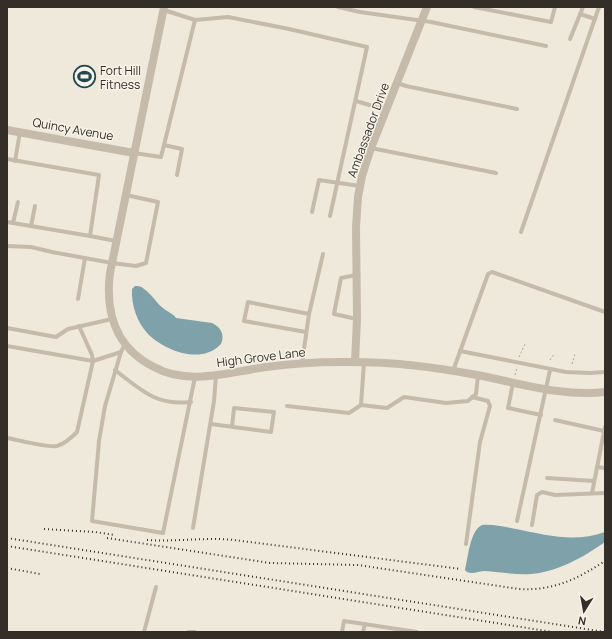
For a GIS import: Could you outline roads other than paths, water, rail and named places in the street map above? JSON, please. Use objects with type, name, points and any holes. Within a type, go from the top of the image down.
[{"type":"street","name":"Ambassador Drive","points":[[355,362],[357,319],[356,221],[360,186],[365,164],[427,7]]},
{"type":"street","name":"High Grove Lane","points":[[164,9],[116,241],[108,290],[112,319],[116,330],[136,355],[154,368],[177,376],[195,377],[302,363],[398,363],[478,375],[514,378],[546,389],[578,394],[605,392]]},
{"type":"street","name":"Quincy Avenue","points":[[7,130],[134,153]]},
{"type":"lane","points":[[338,7],[546,46]]},
{"type":"lane","points":[[474,7],[551,22],[555,7]]},
{"type":"lane","points":[[570,38],[583,7]]},
{"type":"lane","points":[[521,232],[599,7]]},
{"type":"lane","points":[[164,9],[195,20],[228,17],[289,29],[367,48],[330,216]]},
{"type":"lane","points":[[580,14],[595,19]]},
{"type":"lane","points":[[134,153],[161,158],[195,20]]},
{"type":"lane","points":[[397,83],[518,109]]},
{"type":"lane","points":[[356,101],[386,110]]},
{"type":"lane","points":[[15,161],[20,132]]},
{"type":"lane","points":[[164,145],[182,149],[177,176]]},
{"type":"lane","points":[[371,148],[496,173]]},
{"type":"lane","points":[[7,160],[99,175],[90,236]]},
{"type":"lane","points":[[312,212],[319,180],[360,186]]},
{"type":"lane","points":[[7,246],[31,247],[112,263],[136,266],[146,263],[158,202],[126,195]]},
{"type":"lane","points":[[13,223],[18,202]]},
{"type":"lane","points":[[31,226],[35,206]]},
{"type":"lane","points":[[7,222],[116,241]]},
{"type":"lane","points":[[302,363],[309,314],[323,254]]},
{"type":"lane","points":[[78,299],[86,258]]},
{"type":"lane","points":[[453,371],[488,274],[492,272],[605,312]]},
{"type":"lane","points":[[356,275],[341,278],[334,314],[357,319]]},
{"type":"lane","points":[[306,332],[244,320],[248,302],[309,314]]},
{"type":"lane","points":[[7,328],[56,336],[68,329],[112,319]]},
{"type":"lane","points":[[7,438],[33,444],[56,446],[69,440],[78,432],[93,362],[92,355],[79,326]]},
{"type":"lane","points":[[125,343],[115,370],[105,406],[99,441],[92,521],[163,533],[195,377]]},
{"type":"lane","points":[[7,346],[93,362],[121,352]]},
{"type":"lane","points":[[460,351],[550,370],[578,374],[605,372]]},
{"type":"lane","points":[[361,405],[364,362]]},
{"type":"lane","points":[[115,370],[143,391],[158,400],[177,403],[190,402]]},
{"type":"lane","points":[[517,521],[550,370]]},
{"type":"lane","points":[[193,528],[211,424],[216,374]]},
{"type":"lane","points":[[287,406],[349,413],[361,405],[387,408],[404,398],[446,403],[468,401],[476,392],[478,375]]},
{"type":"lane","points":[[514,378],[508,408],[541,415]]},
{"type":"lane","points":[[466,544],[480,442],[490,406],[488,401],[472,397]]},
{"type":"lane","points":[[211,424],[232,427],[271,432],[274,412],[234,408],[232,427]]},
{"type":"lane","points":[[555,420],[605,429],[592,494]]},
{"type":"lane","points":[[597,467],[605,468]]},
{"type":"lane","points":[[547,478],[594,481]]},
{"type":"lane","points":[[532,525],[537,495],[542,492],[556,495],[605,493]]},
{"type":"lane","points":[[144,632],[156,587]]},
{"type":"lane","points":[[342,632],[344,620],[394,630],[417,632]]},
{"type":"lane","points":[[363,632],[365,624]]},
{"type":"lane","points":[[188,632],[195,632]]},
{"type":"water","points":[[135,286],[139,286],[147,291],[161,306],[176,318],[212,323],[215,325],[220,329],[223,337],[221,344],[204,354],[194,355],[174,350],[155,340],[144,329],[136,313],[132,295],[132,289]]},
{"type":"water","points":[[482,525],[499,526],[560,537],[583,537],[605,532],[605,542],[570,563],[541,573],[519,574],[485,571],[469,573],[465,570],[470,545],[475,532]]},
{"type":"railway","points":[[44,529],[95,532],[115,535]]},
{"type":"railway","points":[[7,538],[605,632]]},
{"type":"railway","points":[[107,538],[270,563],[358,565],[519,589],[554,586],[575,578],[605,561]]},
{"type":"railway","points":[[147,540],[234,540],[461,569]]},
{"type":"railway","points":[[7,546],[553,632]]},
{"type":"railway","points":[[7,568],[40,574]]},
{"type":"place","name":"Fort Hill Fitness","points":[[85,77]]}]
